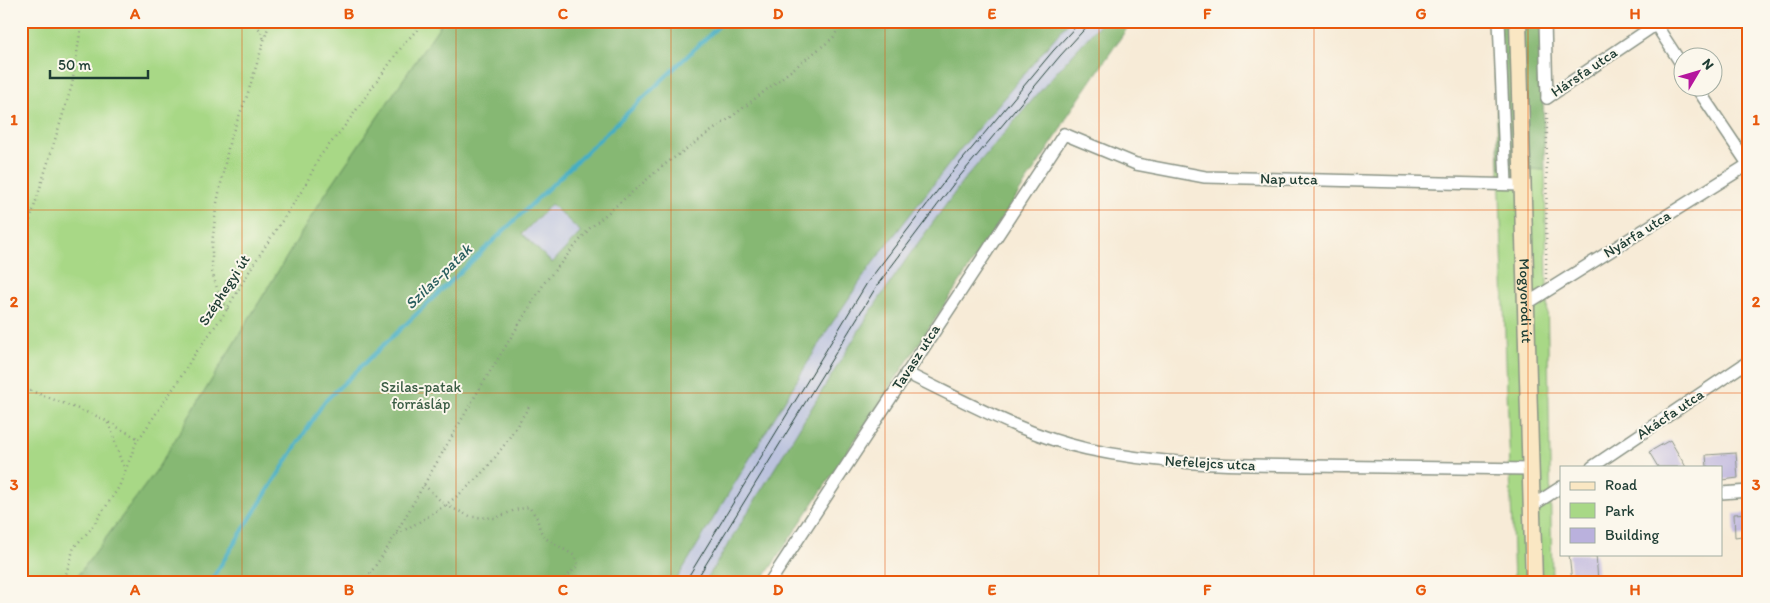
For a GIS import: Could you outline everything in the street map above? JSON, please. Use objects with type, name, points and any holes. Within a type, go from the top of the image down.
[{"type":"street","name":"Mogyoródi út","points":[[1499,21],[1526,304],[1534,582]]},
{"type":"street","name":"Mogyoródi út","points":[[1514,184],[1518,21]]},
{"type":"street","name":"Hársfa utca","points":[[1545,21],[1547,98]]},
{"type":"street","name":"Hársfa utca","points":[[1547,98],[1658,23]]},
{"type":"street","points":[[1658,23],[1672,48]]},
{"type":"street","name":"Nyárfa utca","points":[[1526,304],[1748,164],[1704,98]]},
{"type":"street","name":"Nap utca","points":[[1064,134],[1136,164],[1205,177],[1514,184]]},
{"type":"street","name":"Tavasz utca","points":[[770,582],[906,372],[1064,134]]},
{"type":"street","name":"Akácfa utca","points":[[1593,466],[1749,361]]},
{"type":"street","name":"Nefelejcs utca","points":[[906,372],[1021,428],[1087,449],[1133,457],[1177,463],[1532,469]]},
{"type":"street","points":[[1532,506],[1560,489]]},
{"type":"street","points":[[1722,493],[1749,491]]},
{"type":"path","points":[[21,248],[72,85],[82,21]]},
{"type":"path","points":[[252,21],[261,31],[264,40]]},
{"type":"path","points":[[228,309],[219,295],[212,272],[212,246],[216,208],[230,139],[270,21]]},
{"type":"path","name":"Széphegyi út","points":[[61,582],[66,574],[74,547],[91,529],[119,487],[139,439],[180,380],[192,358],[228,309],[253,265],[305,186],[320,156],[344,128],[403,45],[425,21]]},
{"type":"path","points":[[364,582],[395,535],[477,392],[546,282],[590,228],[664,165],[734,115],[833,38],[844,21]]},
{"type":"path","points":[[1546,291],[1547,98]]},
{"type":"path","points":[[21,387],[56,399],[108,421],[139,439]]},
{"type":"path","points":[[395,535],[423,520],[445,505],[478,477],[499,452],[530,405]]},
{"type":"path","points":[[108,421],[114,434],[118,455],[125,469]]},
{"type":"path","points":[[424,484],[445,505],[472,517],[496,518],[515,510],[529,507],[537,518],[540,530],[545,538],[575,556],[578,566],[562,582]]},
{"type":"shaded area","points":[[1069,21],[1103,21],[964,180],[910,254],[871,311],[705,582],[675,582],[828,329],[872,264],[963,146]]},
{"type":"shaded area","points":[[551,204],[581,232],[552,263],[522,235]]},
{"type":"green space","points":[[21,21],[443,21],[324,196],[156,471],[73,582],[21,582]]},
{"type":"green space","name":"Szilas-patak forrásláp","points":[[443,21],[1069,21],[963,146],[872,264],[828,329],[675,582],[73,582],[156,471],[324,196]],"holes":[[[551,204],[581,232],[552,263],[522,234]]]},
{"type":"green space","points":[[1103,21],[1132,21],[1068,115],[1056,137],[761,582],[705,582],[871,311],[910,254],[964,180]]},
{"type":"green space","points":[[1493,21],[1541,21],[1545,170],[1499,167]]},
{"type":"green space","points":[[1499,167],[1545,170],[1552,582],[1514,582]]},
{"type":"building","points":[[1670,440],[1685,466],[1657,466],[1649,452]]},
{"type":"building","points":[[1736,453],[1738,478],[1723,480],[1722,466],[1707,466],[1706,455]]},
{"type":"building","points":[[1749,513],[1749,535],[1735,537],[1734,514]]},
{"type":"building","points":[[1569,556],[1596,556],[1598,582],[1572,582]]},
{"type":"waterway","name":"Szilas-patak","points":[[210,582],[324,402],[724,21]]},
{"type":"tram line","points":[[685,582],[867,283],[948,177],[1053,51],[1081,21]]},
{"type":"tram line","points":[[695,582],[878,284],[955,182],[1060,56],[1092,21]]}]
